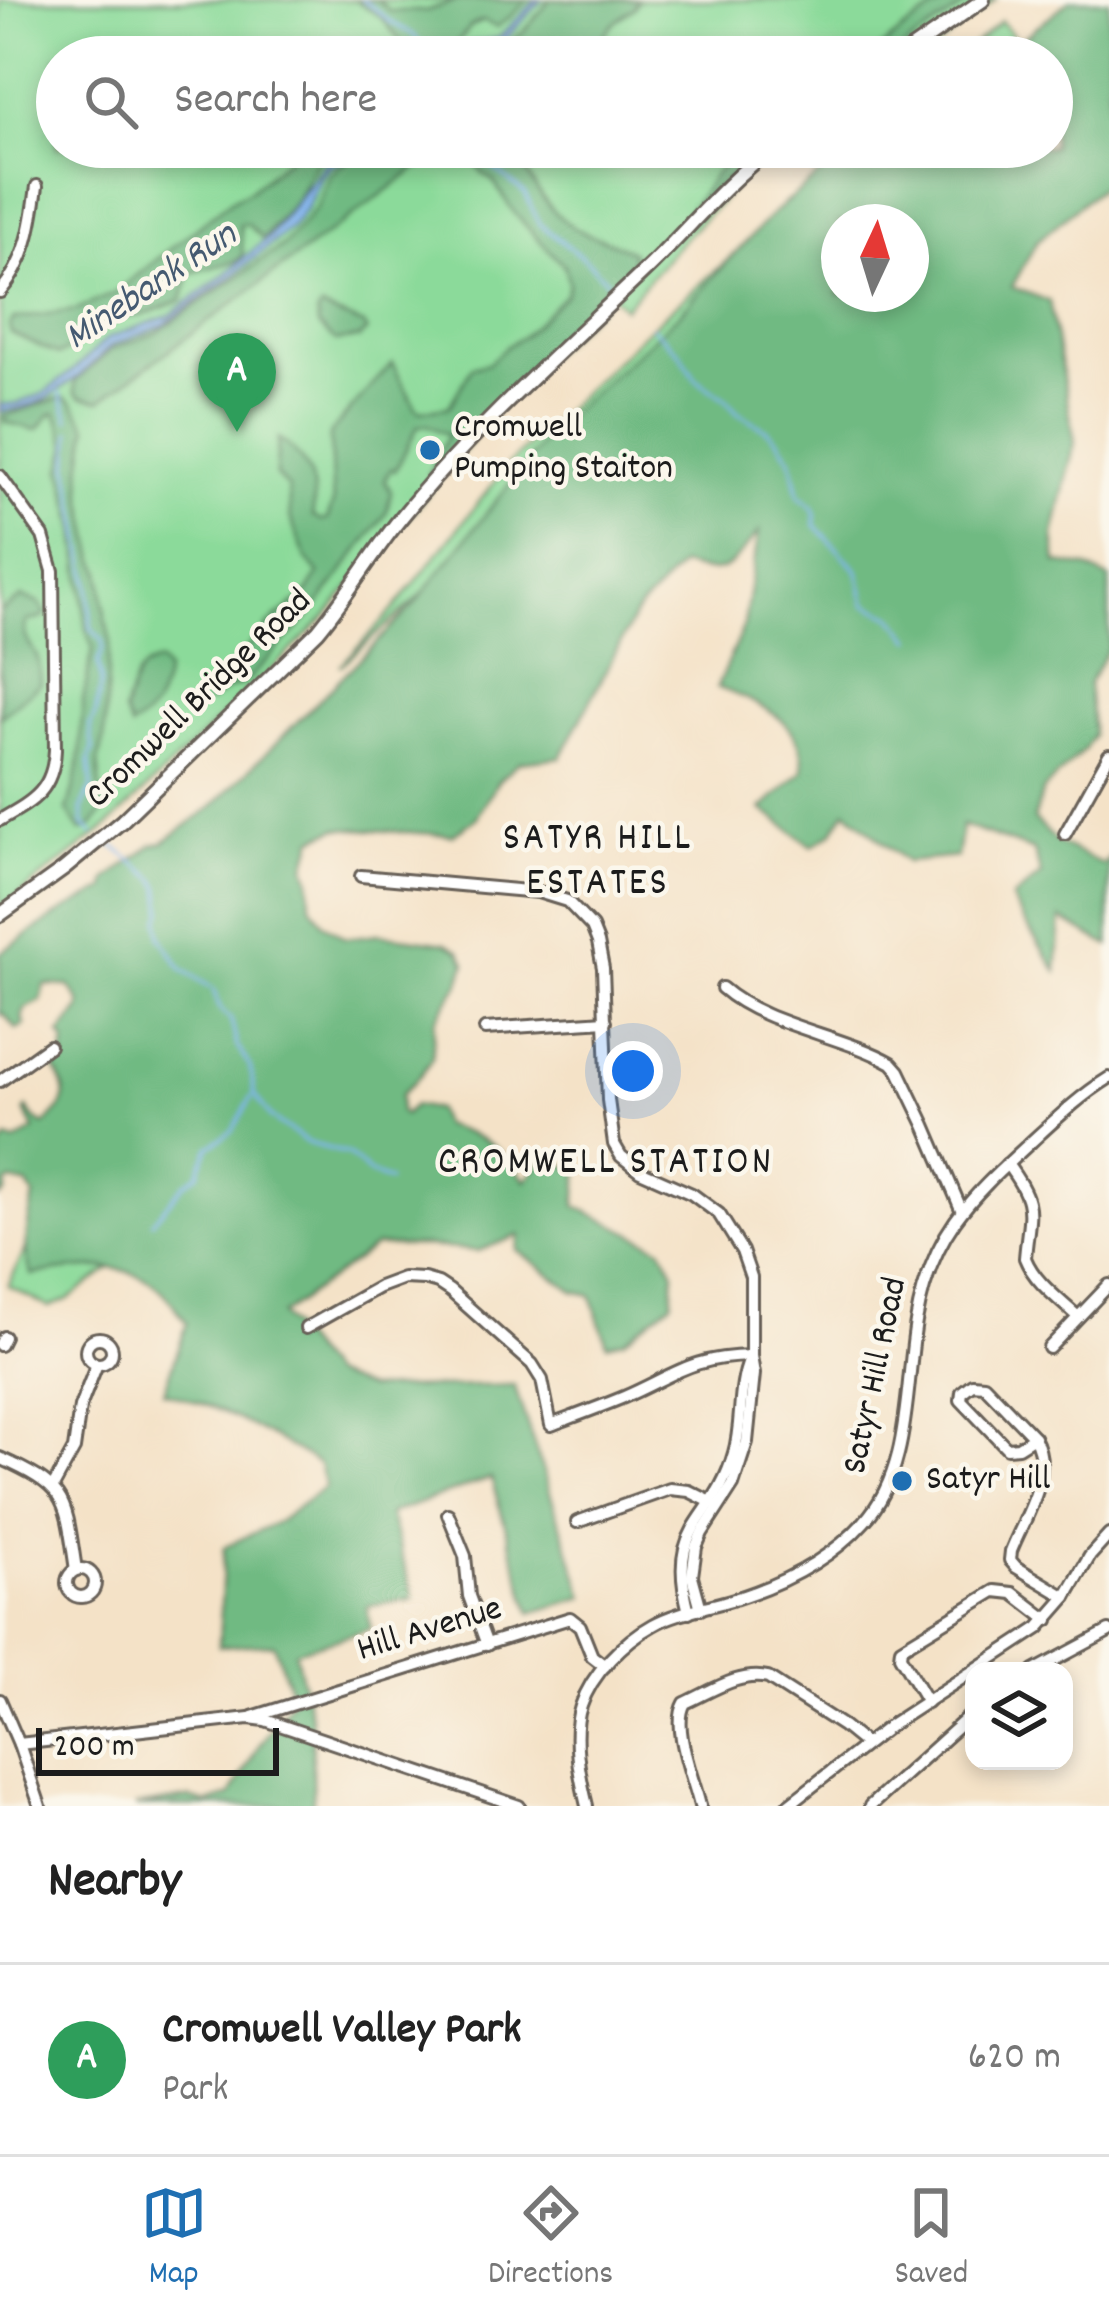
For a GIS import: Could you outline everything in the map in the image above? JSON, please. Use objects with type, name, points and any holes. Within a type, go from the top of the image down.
[{"type":"main road","points":[[930,36],[982,0]]},
{"type":"main road","name":"Cromwell Bridge Road","points":[[0,915],[122,820],[288,662],[342,602],[400,519],[513,395],[748,168]]},
{"type":"street","points":[[0,292],[12,279],[25,250],[37,186]]},
{"type":"street","points":[[0,476],[43,536],[53,571],[55,750],[46,786],[0,820]]},
{"type":"street","points":[[1065,834],[1109,755]]},
{"type":"street","points":[[361,876],[538,892],[567,901],[585,918],[598,942],[614,1144],[640,1171],[692,1194],[719,1214],[742,1251],[751,1276],[754,1374],[747,1442],[740,1469],[714,1504],[693,1558],[695,1610]]},
{"type":"street","points":[[722,988],[766,1013],[892,1063],[961,1209]]},
{"type":"street","points":[[485,1029],[606,1022]]},
{"type":"street","points":[[0,1081],[49,1046]]},
{"type":"street","name":"Satyr Hill Road","points":[[587,1806],[579,1759],[579,1713],[604,1666],[647,1628],[754,1592],[805,1569],[840,1545],[872,1513],[894,1466],[922,1295],[945,1236],[961,1209],[1007,1164],[1082,1095],[1109,1078]]},
{"type":"street","points":[[1007,1164],[1030,1203],[1028,1266],[1078,1317]]},
{"type":"street","points":[[306,1328],[392,1281],[412,1278],[438,1283],[532,1364],[542,1380],[551,1424],[621,1399],[696,1363],[751,1356]]},
{"type":"street","points":[[1049,1348],[1109,1285]]},
{"type":"street","points":[[53,1487],[74,1449],[80,1407],[97,1364]]},
{"type":"street","points":[[1034,1437],[1007,1448],[969,1410],[961,1400],[962,1392],[972,1384],[984,1385],[1034,1437],[1040,1450],[1040,1480],[1010,1560],[1066,1597]]},
{"type":"street","points":[[0,1458],[34,1474],[60,1497],[76,1570]]},
{"type":"street","points":[[577,1522],[670,1489],[689,1491],[714,1504]]},
{"type":"street","points":[[448,1514],[465,1556],[470,1596],[487,1645]]},
{"type":"street","points":[[788,1806],[865,1744],[1018,1644],[1048,1619],[1109,1535]]},
{"type":"street","points":[[927,1702],[901,1658],[902,1648],[995,1591],[1013,1593],[1048,1619]]},
{"type":"street","name":"Hill Avenue","points":[[249,1718],[570,1618],[580,1626],[592,1656],[604,1666]]},
{"type":"street","points":[[1051,1662],[1109,1631]]},
{"type":"street","points":[[700,1806],[681,1733],[680,1708],[744,1676],[768,1678],[865,1744]]},
{"type":"street","points":[[0,1700],[40,1806]]},
{"type":"street","points":[[19,1744],[249,1718],[266,1720],[519,1806]]},
{"type":"street","points":[[870,1806],[965,1720]]},
{"type":"green space","points":[[0,0],[995,0],[951,36],[36,36],[36,168],[753,168],[624,308],[612,295],[522,380],[323,620],[107,827],[0,909]]},
{"type":"green space","points":[[355,0],[378,0],[390,11],[426,11],[458,0],[528,0],[496,27],[483,21],[463,36],[396,36],[381,17]]},
{"type":"green space","points":[[549,0],[638,0],[603,36],[518,36]]},
{"type":"green space","points":[[950,0],[973,0],[921,36],[896,36]]},
{"type":"green space","points":[[1070,0],[1109,0],[1109,180],[1037,241],[1012,287],[1049,301],[1075,442],[1054,535],[1057,563],[1086,567],[1109,579],[1109,647],[1088,685],[1093,735],[1043,790],[1034,819],[1057,842],[1103,865],[1109,858],[1109,946],[1061,919],[1057,971],[1012,899],[1041,875],[1034,851],[962,825],[957,857],[906,862],[846,810],[832,833],[812,846],[762,809],[803,771],[797,738],[777,716],[717,687],[744,625],[759,532],[726,567],[709,571],[681,565],[636,613],[561,757],[519,762],[498,781],[476,819],[452,835],[338,828],[314,838],[306,866],[311,905],[324,924],[345,938],[378,934],[446,943],[460,951],[466,963],[460,982],[435,1021],[432,1058],[401,1095],[400,1112],[404,1115],[414,1105],[436,1109],[442,1125],[490,1144],[526,1181],[546,1155],[579,1173],[576,1206],[662,1248],[674,1272],[672,1302],[624,1340],[607,1344],[591,1295],[573,1291],[517,1250],[520,1235],[478,1251],[375,1246],[281,1315],[330,1375],[367,1389],[514,1385],[585,1597],[531,1613],[491,1478],[389,1514],[414,1598],[367,1606],[370,1629],[295,1651],[311,1718],[313,1806],[135,1806],[189,1798],[208,1803],[230,1796],[293,1698],[274,1644],[219,1646],[224,1547],[279,1521],[325,1487],[319,1464],[225,1413],[164,1392],[187,1323],[149,1281],[101,1268],[32,1275],[26,1246],[34,1196],[28,1185],[12,1181],[0,1197],[0,1148],[7,1139],[15,1142],[34,1130],[27,1108],[44,1125],[63,1102],[64,1089],[52,1063],[63,1057],[65,1042],[60,1035],[80,1009],[80,1002],[69,986],[45,985],[41,1001],[25,1009],[25,1025],[16,1029],[0,1014],[0,953],[106,889],[107,880],[152,845],[162,843],[211,808],[413,606],[552,430],[679,314],[773,213],[828,168],[1073,168],[1073,36],[1025,36]]},
{"type":"green space","points":[[1001,21],[1013,35],[1012,36],[984,36]]},
{"type":"green space","points":[[277,168],[313,168],[298,197],[263,239],[247,224],[240,225],[243,255],[237,261],[190,273],[182,300],[141,316],[122,317],[59,355],[11,333],[14,319],[76,310],[115,293]]},
{"type":"green space","points":[[337,168],[417,168],[100,401],[75,393],[75,382],[112,349],[156,333],[284,245],[316,208]]},
{"type":"green space","points":[[479,168],[523,168],[560,217],[578,230],[632,252],[632,264],[613,285],[616,289],[523,377],[436,472],[429,473],[448,435],[418,426],[395,471],[391,469],[385,480],[391,492],[387,512],[310,616],[244,684],[206,701],[205,692],[277,617],[305,596],[319,573],[306,558],[290,517],[288,488],[276,475],[278,438],[308,471],[314,492],[312,516],[327,520],[333,503],[332,431],[392,363],[416,408],[449,407],[472,367],[489,363],[566,294],[569,283],[564,266]]},
{"type":"green space","points":[[721,168],[739,168],[684,222],[684,218]]},
{"type":"green space","points":[[833,168],[841,168],[690,361],[340,666],[393,610],[509,464],[645,332]]},
{"type":"green space","points":[[321,308],[367,330],[359,338],[336,341],[318,325]]},
{"type":"green space","points":[[63,397],[73,403],[88,427],[83,496],[101,570],[110,639],[104,739],[98,762],[103,812],[92,827],[81,831],[67,811],[79,762],[93,649],[86,626],[76,529],[62,469],[68,446],[56,413],[37,430],[5,422],[4,416]]},
{"type":"green space","points":[[22,597],[39,603],[46,613],[27,621],[25,631],[39,661],[41,683],[0,717],[0,612]]},
{"type":"green space","points":[[159,662],[166,671],[159,698],[131,728],[124,713],[135,681],[144,668]]},
{"type":"green space","points":[[41,1217],[136,1250],[67,1300],[49,1307],[8,1286]]},
{"type":"water","points":[[536,0],[542,0],[508,36],[501,36]]},
{"type":"water","name":"Minebank Run","points":[[322,168],[328,168],[290,229],[231,277],[162,326],[112,345],[46,399],[0,412],[0,405],[43,394],[108,338],[169,316],[270,236]]},
{"type":"waterway","points":[[362,0],[413,36]]},
{"type":"waterway","points":[[493,168],[525,193],[539,224],[609,283]]},
{"type":"waterway","points":[[652,327],[680,353],[696,379],[778,440],[791,459],[799,496],[813,507],[815,525],[858,571],[865,604],[892,616],[912,639]]},
{"type":"waterway","points":[[60,393],[69,420]]},
{"type":"waterway","points":[[71,432],[69,467],[89,583],[91,628],[103,648],[96,713],[90,726],[92,788],[82,808],[84,825],[93,834]]},
{"type":"waterway","points":[[110,843],[160,887],[161,937],[182,969],[213,989],[250,1066],[254,1094],[271,1118],[308,1143],[348,1154],[369,1173],[389,1181]]},
{"type":"waterway","points":[[152,1222],[199,1173],[209,1147],[233,1130],[252,1097]]},
{"type":"place","name":"Cromwell Valley Park","points":[[237,432]]},
{"type":"place","name":"Cromwell Pumping Staiton","points":[[430,450]]},
{"type":"place","name":"Satyr Hill","points":[[902,1481]]},
{"type":"district","name":"SATYR HILL ESTATES","points":[[598,862]]},
{"type":"district","name":"CROMWELL STATION","points":[[606,1164]]}]
